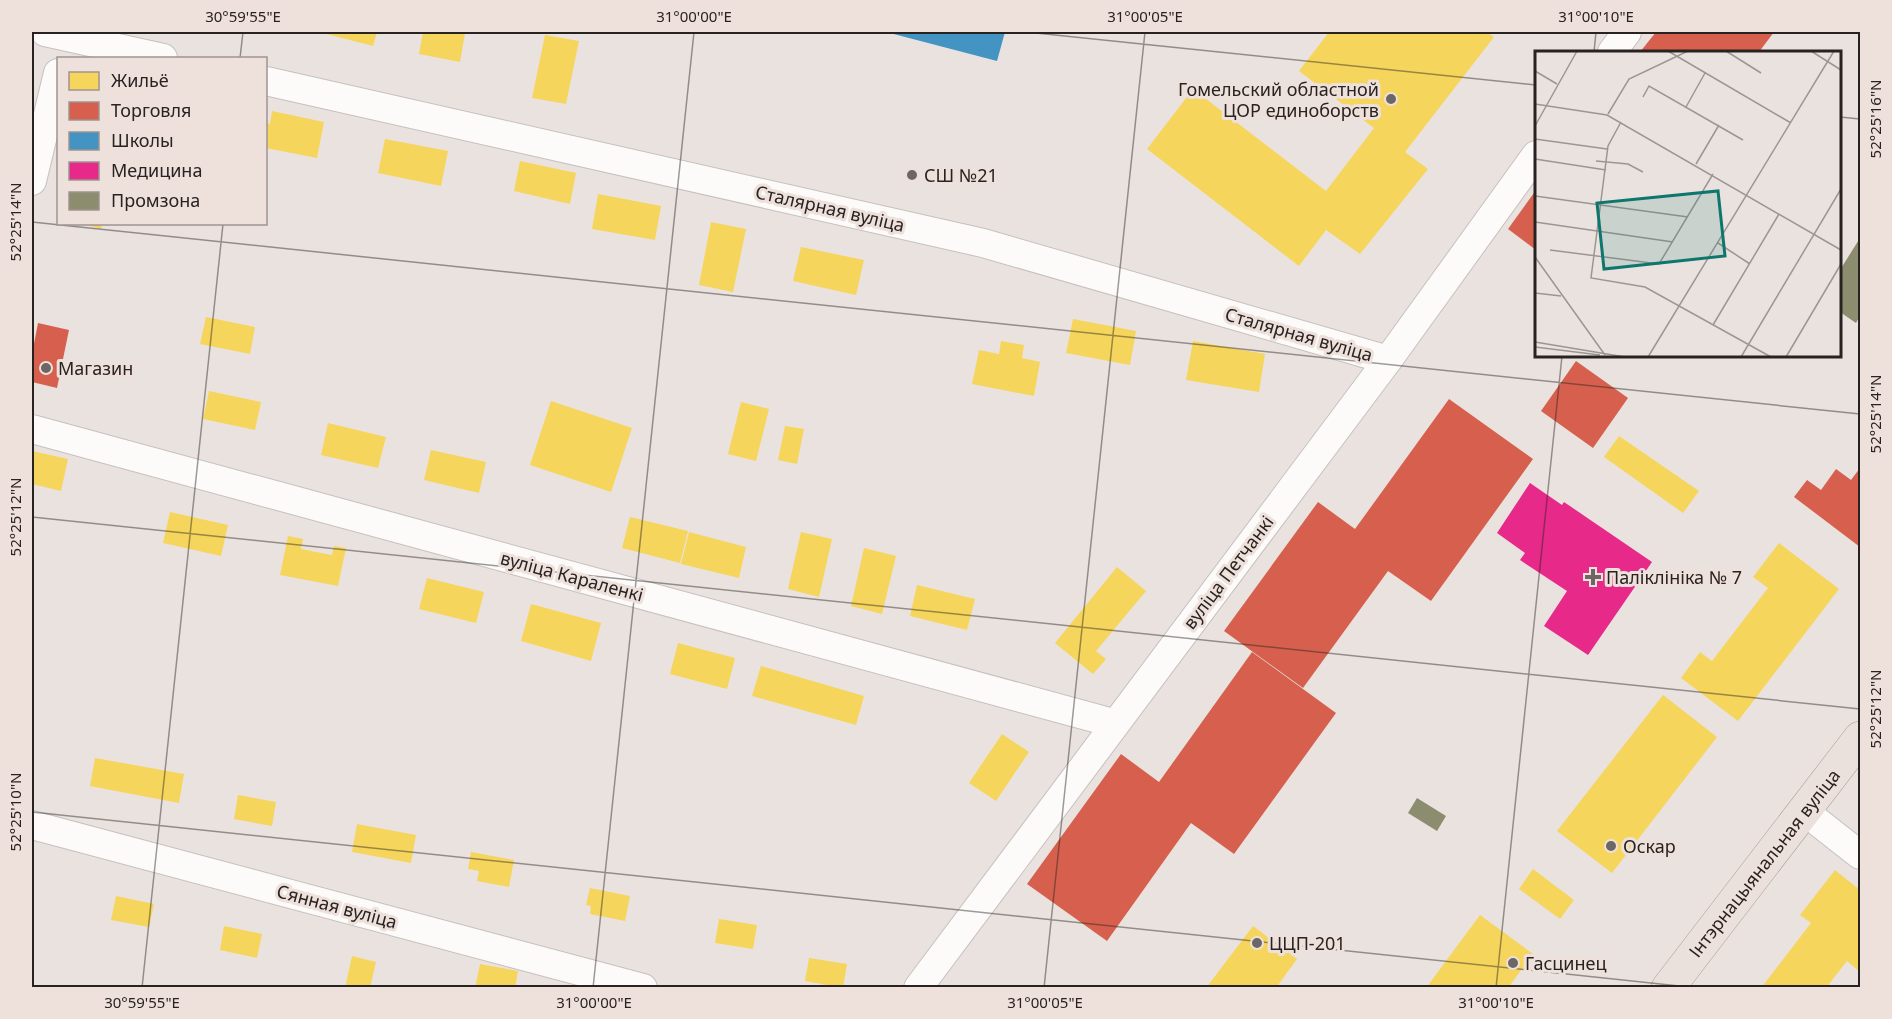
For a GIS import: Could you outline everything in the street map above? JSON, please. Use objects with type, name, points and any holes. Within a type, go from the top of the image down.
[{"type":"main road","name":"Інтэрнацыянальная вуліца","points":[[1668,987],[1860,738]]},
{"type":"street","points":[[1613,51],[1627,32]]},
{"type":"street","points":[[61,40],[157,57]]},
{"type":"street","points":[[32,182],[57,77]]},
{"type":"street","name":"Сталярная вуліца","points":[[267,81],[983,243],[1388,360]]},
{"type":"street","name":"вуліца Петчанкі","points":[[918,987],[1113,723],[1388,360],[1535,157]]},
{"type":"street","name":"вуліца Караленкі","points":[[32,429],[1113,723]]},
{"type":"street","points":[[1804,811],[1860,855]]},
{"type":"street","name":"Сянная вуліца","points":[[32,825],[643,987]]},
{"type":"building: Жильё","points":[[319,32],[377,32],[373,46]]},
{"type":"building: Жильё","points":[[423,32],[465,33],[460,62],[419,54]]},
{"type":"building: Жильё","points":[[1329,32],[1487,32],[1494,37],[1405,152],[1428,169],[1360,254],[1326,230],[1299,266],[1147,149],[1193,89],[1326,191],[1374,128],[1299,71]]},
{"type":"building: Жильё","points":[[545,35],[579,41],[566,104],[532,98]]},
{"type":"building: Жильё","points":[[272,111],[324,122],[317,158],[267,148],[267,123],[270,124]]},
{"type":"building: Жильё","points":[[385,139],[448,151],[441,186],[378,173]]},
{"type":"building: Жильё","points":[[520,161],[576,173],[570,204],[514,191]]},
{"type":"building: Жильё","points":[[598,194],[661,206],[655,240],[592,229]]},
{"type":"building: Жильё","points":[[711,222],[746,229],[733,292],[699,285]]},
{"type":"building: Жильё","points":[[87,225],[102,225],[101,229]]},
{"type":"building: Жильё","points":[[801,247],[864,260],[856,295],[793,281]]},
{"type":"building: Жильё","points":[[206,317],[255,327],[250,354],[200,344]]},
{"type":"building: Жильё","points":[[1073,319],[1136,331],[1130,365],[1066,353]]},
{"type":"building: Жильё","points":[[1001,341],[1024,345],[1022,358],[1040,362],[1034,396],[972,384],[979,350],[999,354]]},
{"type":"building: Жильё","points":[[1193,341],[1265,354],[1259,392],[1186,380]]},
{"type":"building: Жильё","points":[[209,391],[261,402],[255,430],[203,419]]},
{"type":"building: Жильё","points":[[551,401],[632,428],[611,492],[530,465]]},
{"type":"building: Жильё","points":[[741,402],[769,409],[756,461],[728,454]]},
{"type":"building: Жильё","points":[[328,423],[386,437],[378,468],[321,455]]},
{"type":"building: Жильё","points":[[785,426],[804,429],[797,464],[778,460]]},
{"type":"building: Жильё","points":[[1619,436],[1699,491],[1683,513],[1604,457]]},
{"type":"building: Жильё","points":[[431,450],[486,462],[479,493],[424,480]]},
{"type":"building: Жильё","points":[[32,451],[68,459],[61,491],[32,484]]},
{"type":"building: Жильё","points":[[170,512],[228,525],[221,556],[163,543]]},
{"type":"building: Жильё","points":[[630,517],[688,531],[680,563],[622,548]]},
{"type":"building: Жильё","points":[[689,532],[746,547],[739,578],[681,564]]},
{"type":"building: Жильё","points":[[801,532],[832,539],[819,597],[788,589]]},
{"type":"building: Жильё","points":[[288,536],[303,539],[301,549],[332,555],[334,546],[346,548],[338,586],[280,575]]},
{"type":"building: Жильё","points":[[1779,543],[1839,589],[1738,721],[1681,678],[1700,652],[1712,661],[1768,588],[1753,577]]},
{"type":"building: Жильё","points":[[864,548],[896,556],[882,614],[851,606]]},
{"type":"building: Жильё","points":[[1117,567],[1146,591],[1096,651],[1106,659],[1093,674],[1055,643]]},
{"type":"building: Жильё","points":[[427,578],[484,592],[476,623],[419,609]]},
{"type":"building: Жильё","points":[[917,585],[975,599],[967,630],[910,616]]},
{"type":"building: Жильё","points":[[531,604],[601,623],[591,661],[521,641]]},
{"type":"building: Жильё","points":[[678,643],[735,658],[727,689],[670,674]]},
{"type":"building: Жильё","points":[[761,666],[864,696],[856,725],[752,696]]},
{"type":"building: Жильё","points":[[1663,695],[1717,737],[1612,873],[1557,831]]},
{"type":"building: Жильё","points":[[1002,734],[1029,752],[996,801],[969,783]]},
{"type":"building: Жильё","points":[[95,758],[184,774],[179,803],[90,786]]},
{"type":"building: Жильё","points":[[238,795],[276,802],[272,826],[234,819]]},
{"type":"building: Жильё","points":[[357,824],[416,835],[411,863],[352,852]]},
{"type":"building: Жильё","points":[[471,852],[514,860],[509,887],[477,881],[479,871],[468,869]]},
{"type":"building: Жильё","points":[[1533,869],[1574,900],[1560,919],[1519,889]]},
{"type":"building: Жильё","points":[[1835,870],[1860,890],[1860,972],[1847,961],[1826,988],[1761,988],[1811,923],[1800,915]]},
{"type":"building: Жильё","points":[[590,888],[630,896],[625,921],[590,914],[591,906],[586,905]]},
{"type":"building: Жильё","points":[[116,896],[154,904],[149,927],[111,920]]},
{"type":"building: Жильё","points":[[1480,915],[1533,954],[1508,988],[1426,988]]},
{"type":"building: Жильё","points":[[719,919],[757,925],[753,949],[715,943]]},
{"type":"building: Жильё","points":[[224,926],[262,934],[257,958],[220,950]]},
{"type":"building: Жильё","name":"ЦЦП-201","points":[[1253,926],[1297,959],[1276,988],[1206,988]]},
{"type":"building: Жильё","points":[[352,956],[376,962],[370,988],[345,988]]},
{"type":"building: Жильё","points":[[809,958],[847,964],[843,988],[805,981]]},
{"type":"building: Жильё","points":[[480,964],[518,971],[515,988],[475,988]]},
{"type":"building: Торговля","points":[[1656,32],[1774,32],[1760,51],[1641,51]]},
{"type":"building: Торговля","points":[[1535,191],[1535,249],[1508,229]]},
{"type":"building: Торговля","name":"Магазин","points":[[38,323],[69,330],[57,388],[32,382],[32,354]]},
{"type":"building: Торговля","points":[[1576,361],[1628,398],[1593,448],[1541,411]]},
{"type":"building: Торговля","points":[[1449,399],[1533,459],[1431,601],[1388,571],[1303,688],[1224,631],[1318,502],[1355,529]]},
{"type":"building: Торговля","points":[[1860,468],[1860,547],[1794,497],[1807,480],[1821,490],[1836,469],[1851,480]]},
{"type":"building: Торговля","points":[[1252,652],[1336,713],[1234,854],[1191,823],[1107,941],[1027,884],[1121,754],[1159,782]]},
{"type":"building: Школы","points":[[886,32],[1005,32],[997,61]]},
{"type":"building: Медицина","name":"Паліклініка № 7","points":[[1530,483],[1562,505],[1564,502],[1652,562],[1588,655],[1544,626],[1567,591],[1520,560],[1525,553],[1497,533]]},
{"type":"building: Промзона","points":[[1860,238],[1860,316],[1856,323],[1841,313],[1841,268]]},
{"type":"building: Промзона","points":[[1417,798],[1446,816],[1437,831],[1408,813]]},
{"type":"place","name":"Гомельский областной ЦОР единоборств","points":[[1391,99]]},
{"type":"place","name":"СШ №21","points":[[912,175]]},
{"type":"place","name":"Магазин","points":[[46,368]]},
{"type":"place","name":"Паліклініка № 7","points":[[1593,577]]},
{"type":"place","name":"Оскар","points":[[1611,846]]},
{"type":"place","name":"ЦЦП-201","points":[[1257,943]]},
{"type":"place","name":"Гасцинец","points":[[1513,963]]}]
